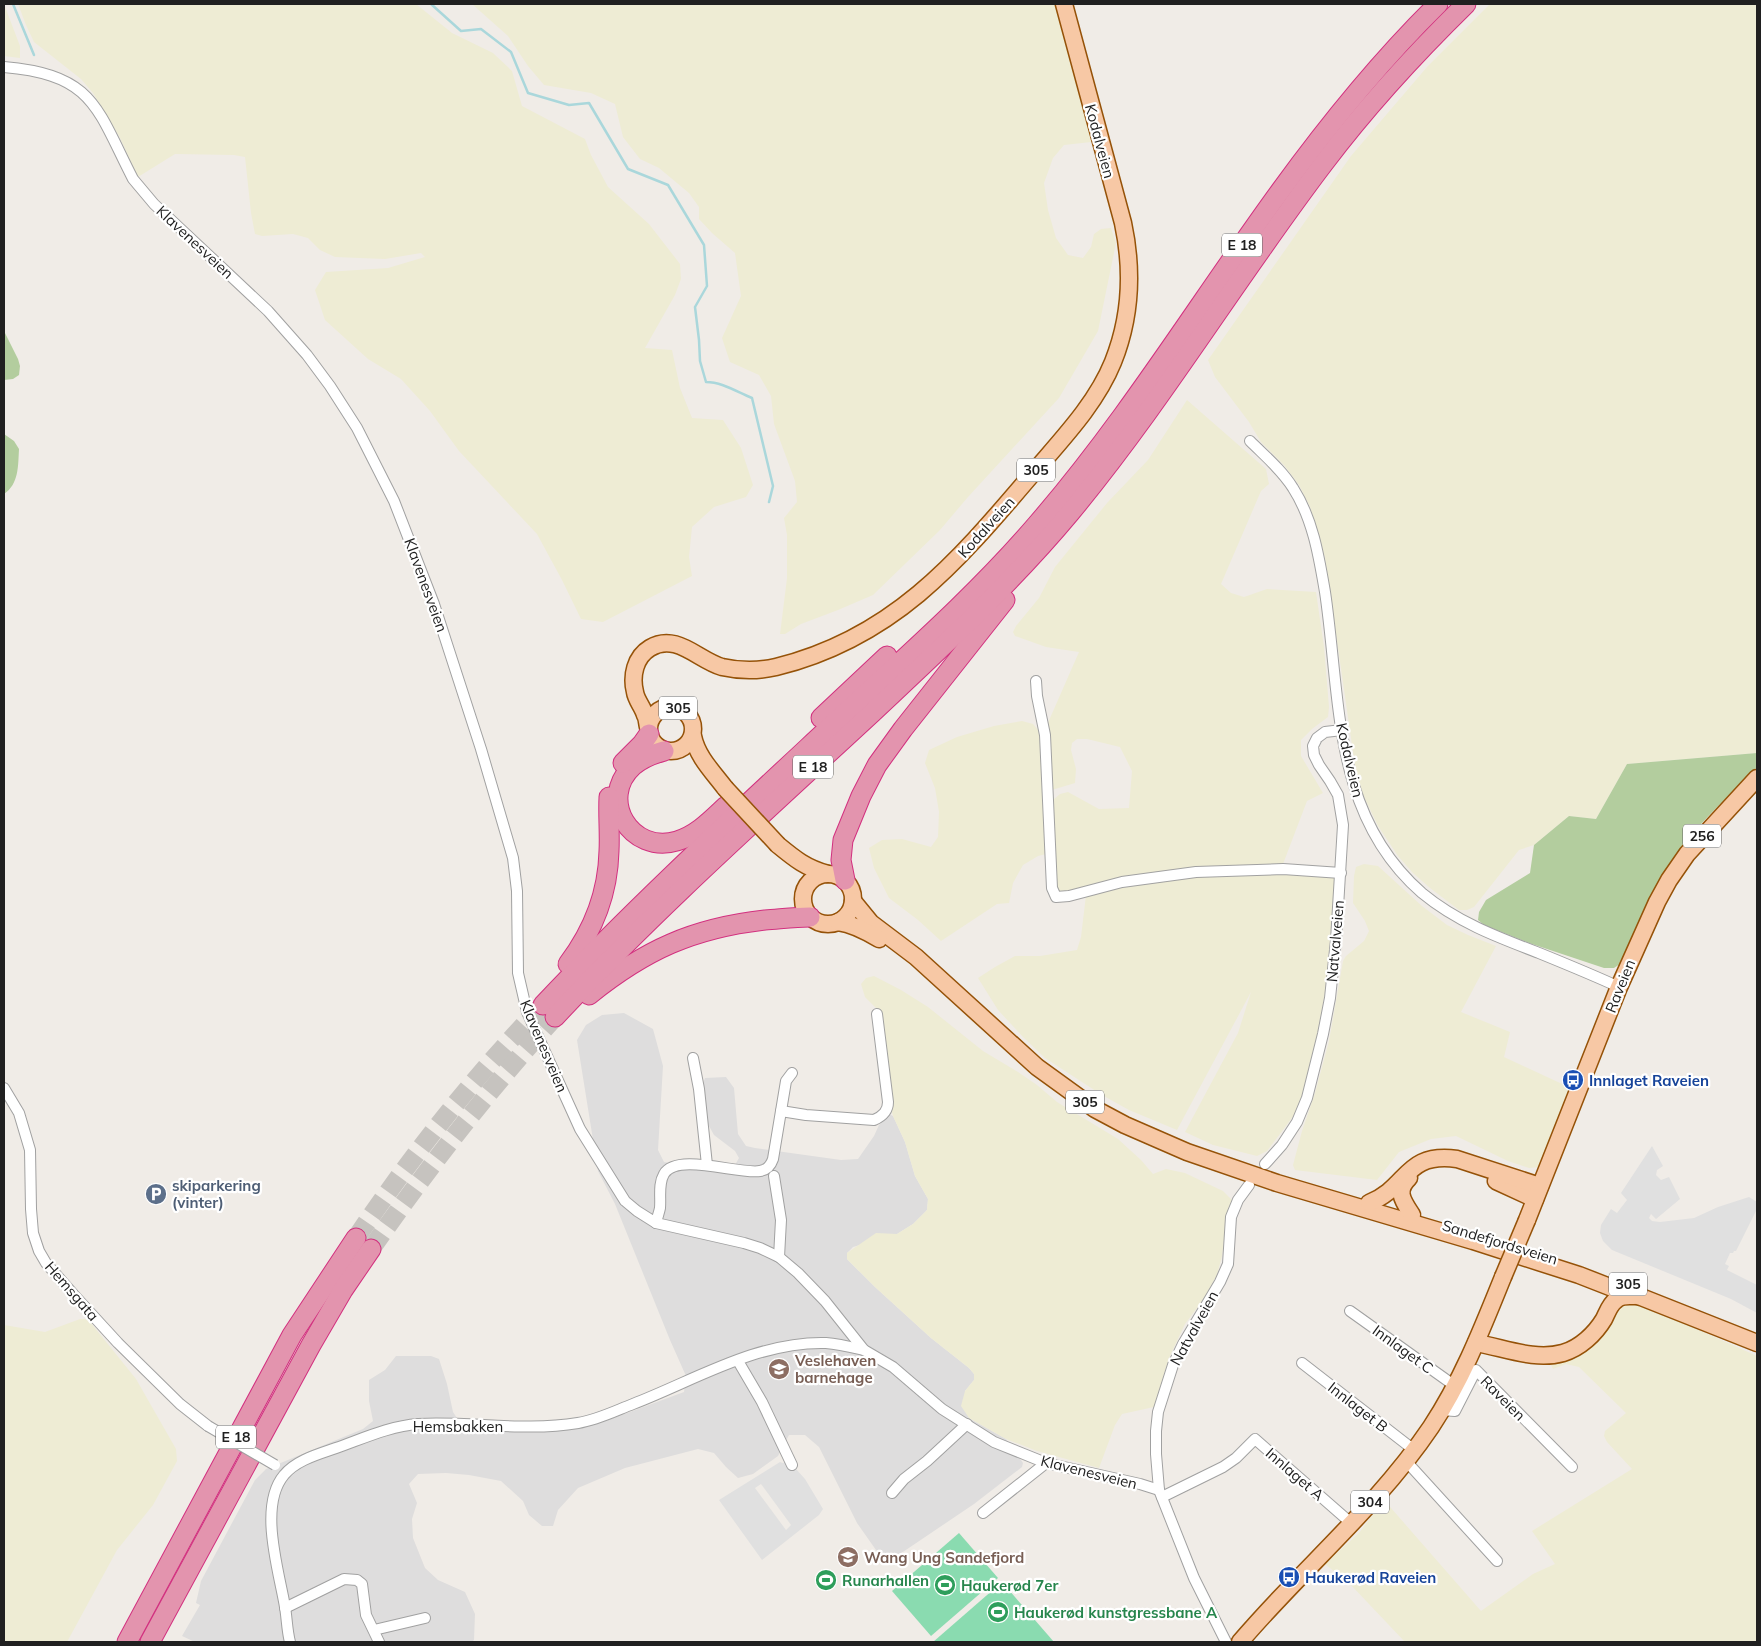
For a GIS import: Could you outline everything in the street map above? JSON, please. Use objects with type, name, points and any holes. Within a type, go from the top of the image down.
[{"type":"highway","name":"E 18","points":[[549,1011],[635,911],[960,605],[1019,545],[1060,498],[1119,422],[1280,190],[1332,122],[1386,58],[1438,4]]},
{"type":"highway","name":"E 18","points":[[549,1011],[646,924],[974,616],[1031,557],[1069,514],[1133,432],[1329,156],[1400,70],[1466,4]]},
{"type":"highway","points":[[836,877],[841,860],[843,840],[858,803],[877,766],[903,729],[1010,593],[1065,529],[1069,514]]},
{"type":"highway","name":"E 18","points":[[670,751],[648,756],[632,768],[624,777],[617,794],[620,815],[629,829],[645,840],[667,843],[678,841],[700,830],[902,643],[934,619],[1004,550],[1019,545]]},
{"type":"highway","points":[[549,1011],[567,965],[585,940],[598,911],[606,880],[609,849],[608,805],[610,786],[617,771],[642,744],[648,730]]},
{"type":"highway","points":[[549,1011],[590,994],[626,967],[667,944],[720,927],[764,920],[810,917]]},
{"type":"highway","name":"E 18","points":[[127,1642],[292,1335],[363,1243],[343,1290],[311,1345],[150,1642]]},
{"type":"main road","name":"Kodalveien","points":[[648,730],[646,716],[635,693],[634,679],[635,668],[641,655],[648,649],[662,643],[678,644],[704,659],[723,667],[760,670],[788,664],[824,651],[845,642],[886,619],[928,587],[971,544],[1048,456],[1099,390],[1113,363],[1126,320],[1129,260],[1122,223],[1064,4]]},
{"type":"main road","name":"305","points":[[634,679],[646,697],[658,705],[682,710],[690,718],[693,724],[692,736],[700,756],[725,788],[778,845],[801,864],[836,877],[852,889],[853,901]]},
{"type":"main road","name":"305","points":[[670,707],[654,714],[648,730],[654,744],[695,762],[725,788]]},
{"type":"main road","name":"305","points":[[670,751],[686,746],[692,736]]},
{"type":"main road","name":"Raveien","points":[[1240,1642],[1351,1523],[1410,1456],[1442,1410],[1456,1386],[1483,1328],[1646,923],[1669,880],[1692,847],[1757,778]]},
{"type":"main road","name":"305","points":[[778,845],[795,869],[805,889],[803,895],[804,907],[810,917],[823,924],[838,922]]},
{"type":"main road","points":[[805,889],[817,876],[836,877]]},
{"type":"main road","points":[[838,922],[849,914],[853,901]]},
{"type":"main road","name":"Sandefjordsveien","points":[[853,901],[871,923],[916,957],[1037,1067],[1095,1109],[1125,1125],[1159,1140],[1277,1183],[1474,1241],[1579,1275],[1757,1342]]},
{"type":"main road","name":"Sandefjordsveien","points":[[838,922],[867,931],[960,997]]},
{"type":"main road","points":[[1370,1203],[1388,1194],[1407,1172],[1418,1164],[1434,1158],[1458,1159],[1538,1193]]},
{"type":"main road","points":[[1412,1215],[1402,1200],[1400,1191],[1405,1182],[1418,1170],[1440,1163],[1458,1166],[1538,1193]]},
{"type":"main road","name":"Sandefjordsveien","points":[[1235,1168],[1279,1178],[1494,1239],[1623,1282],[1715,1318],[1757,1342]]},
{"type":"main road","name":"305","points":[[1483,1328],[1500,1338],[1528,1349],[1554,1350],[1579,1339],[1591,1328],[1598,1318],[1602,1304],[1601,1295],[1596,1288],[1579,1275]]},
{"type":"main road","name":"305","points":[[1476,1343],[1534,1356],[1563,1353],[1580,1345],[1596,1331],[1616,1298],[1624,1296],[1641,1297]]},
{"type":"street","name":"Klavenesveien","points":[[4,67],[46,73],[68,82],[88,97],[100,113],[133,179],[140,189],[232,277],[307,355],[330,386],[366,443],[394,501],[424,576],[465,699],[513,858],[517,891],[518,973],[527,1012],[580,1129],[625,1201],[656,1223],[744,1243],[780,1257],[798,1273],[864,1350],[893,1367],[942,1409],[994,1442],[1046,1463],[1140,1484],[1160,1494]]},
{"type":"street","name":"Kodalveien","points":[[1250,441],[1273,463],[1289,482],[1310,524],[1322,575],[1342,730],[1351,778],[1356,795],[1369,824],[1393,862],[1422,893],[1455,917],[1472,926],[1619,987]]},
{"type":"street","points":[[1036,681],[1045,735],[1052,888],[1056,897],[1069,896],[1122,882],[1196,872],[1283,869],[1341,873]]},
{"type":"street","name":"Natvalveien","points":[[1265,1164],[1282,1146],[1297,1122],[1309,1090],[1330,998],[1336,940],[1343,825],[1341,808],[1334,788],[1314,756],[1313,746],[1317,738],[1325,732],[1342,730]]},
{"type":"street","points":[[781,1111],[806,1115],[874,1120],[885,1114],[888,1102],[877,1014]]},
{"type":"street","points":[[693,1058],[701,1105],[707,1165]]},
{"type":"street","points":[[656,1223],[660,1208],[662,1179],[667,1170],[682,1165],[707,1165],[752,1171],[760,1171],[767,1168],[773,1159],[786,1081],[792,1073]]},
{"type":"street","name":"Hemsgata","points":[[4,1088],[19,1114],[30,1150],[31,1209],[34,1233],[38,1251],[46,1263],[118,1343],[180,1404],[208,1426],[286,1472]]},
{"type":"street","points":[[774,1176],[781,1220],[780,1257]]},
{"type":"street","name":"Natvalveien","points":[[1226,1642],[1194,1578],[1160,1494],[1156,1431],[1158,1412],[1165,1387],[1183,1344],[1223,1276],[1228,1264],[1231,1217],[1238,1200],[1249,1185]]},
{"type":"street","name":"Innlaget C","points":[[1350,1311],[1456,1386]]},
{"type":"street","name":"Hemsbakken","points":[[286,1472],[299,1463],[318,1455],[384,1432],[416,1424],[442,1423],[541,1427],[580,1423],[641,1402],[761,1352],[802,1344],[833,1344],[864,1350]]},
{"type":"street","points":[[738,1361],[762,1402],[792,1465]]},
{"type":"street","name":"Innlaget B","points":[[1302,1363],[1410,1456]]},
{"type":"street","name":"Raveien","points":[[1442,1410],[1455,1411],[1476,1370],[1572,1467]]},
{"type":"street","points":[[892,1493],[967,1424]]},
{"type":"street","name":"Innlaget A","points":[[1160,1494],[1223,1466],[1236,1458],[1255,1439],[1351,1523]]},
{"type":"street","points":[[1410,1456],[1497,1560]]},
{"type":"street","points":[[983,1513],[1046,1463]]},
{"type":"street","points":[[286,1472],[279,1481],[275,1491],[271,1513],[278,1580],[285,1608],[290,1642]]},
{"type":"street","points":[[285,1608],[344,1579],[357,1580],[362,1584],[366,1615],[379,1642]]},
{"type":"street","points":[[374,1630],[425,1618]]},
{"type":"shaded area","points":[[4,4],[20,46],[20,58],[4,56]]},
{"type":"shaded area","points":[[18,4],[416,4],[452,33],[493,53],[512,71],[522,106],[585,139],[591,155],[608,187],[649,224],[680,264],[681,279],[675,295],[645,348],[672,350],[680,388],[692,418],[723,420],[741,448],[753,485],[746,497],[714,507],[692,527],[689,557],[692,576],[603,622],[581,619],[537,534],[459,451],[430,411],[401,379],[368,359],[325,320],[315,290],[326,272],[388,268],[425,257],[421,253],[385,259],[335,257],[320,250],[308,238],[293,234],[262,236],[255,234],[245,157],[234,155],[175,154],[138,177],[119,136],[93,93],[81,79],[34,42]]},
{"type":"shaded area","points":[[472,4],[1058,4],[1090,129],[1091,142],[1064,145],[1053,158],[1044,183],[1048,210],[1056,238],[1068,255],[1083,258],[1091,247],[1094,234],[1101,229],[1111,228],[1116,243],[1098,331],[1059,398],[940,530],[873,595],[801,624],[785,634],[780,634],[787,578],[787,535],[784,518],[797,502],[795,481],[774,424],[771,396],[759,375],[730,362],[722,338],[741,296],[735,253],[699,219],[699,207],[689,193],[659,168],[640,159],[623,137],[615,104],[591,93],[544,85],[528,66],[508,36]]},
{"type":"shaded area","points":[[1490,4],[1757,4],[1757,753],[1627,764],[1596,819],[1569,816],[1534,845],[1519,850],[1474,907],[1467,910],[1459,910],[1413,873],[1398,856],[1378,826],[1364,797],[1357,778],[1325,558],[1310,507],[1299,485],[1284,465],[1261,442],[1249,422],[1215,377],[1208,360],[1351,156],[1427,67]]},
{"type":"shaded area","points":[[1187,400],[1266,469],[1269,484],[1261,491],[1221,584],[1231,593],[1244,597],[1267,589],[1316,592],[1324,647],[1329,707],[1328,717],[1301,740],[1301,756],[1323,793],[1307,801],[1283,864],[1194,868],[1061,893],[1057,891],[1053,800],[1060,794],[1068,792],[1099,809],[1129,808],[1132,771],[1120,747],[1087,739],[1077,739],[1072,743],[1071,750],[1076,769],[1075,783],[1052,790],[1047,725],[1079,652],[1046,647],[1015,636],[1013,632],[1039,598],[1055,567],[1107,503],[1148,460]]},
{"type":"shaded area","points":[[1022,721],[1033,724],[1040,732],[1046,854],[1038,856],[1023,865],[1013,883],[1009,903],[997,904],[941,941],[918,920],[889,898],[874,868],[869,848],[882,840],[902,839],[931,847],[938,837],[939,812],[935,788],[925,763],[929,750],[957,737],[994,726]]},
{"type":"shaded area","points":[[1364,864],[1378,866],[1422,906],[1447,925],[1496,946],[1461,1012],[1510,1032],[1504,1057],[1573,1089],[1541,1167],[1529,1168],[1508,1161],[1456,1136],[1431,1139],[1399,1152],[1377,1180],[1295,1170],[1293,1165],[1329,1041],[1343,961],[1346,956],[1364,941],[1369,931],[1353,903],[1356,867]]},
{"type":"shaded area","points":[[1300,873],[1336,878],[1325,992],[1305,1090],[1294,1115],[1267,1151],[1257,1156],[1213,1145],[1185,1132],[1238,1033],[1251,992],[1177,1130],[1129,1110],[1045,1058],[998,1010],[978,978],[1015,956],[1040,956],[1077,950],[1081,937],[1086,895],[1195,876]]},
{"type":"shaded area","points":[[874,976],[928,1007],[983,1051],[1037,1085],[1057,1102],[1118,1139],[1153,1174],[1166,1169],[1185,1173],[1223,1191],[1232,1200],[1228,1209],[1222,1256],[1217,1275],[1203,1300],[1185,1324],[1169,1358],[1154,1407],[1122,1414],[1115,1425],[1099,1468],[1037,1451],[1006,1439],[969,1418],[961,1406],[965,1391],[974,1380],[974,1374],[931,1338],[847,1259],[847,1253],[876,1233],[897,1234],[913,1224],[927,1210],[928,1199],[915,1176],[905,1142],[893,1116],[884,1081],[879,1011],[865,997],[861,984],[866,978]]},
{"type":"shaded area","points":[[624,1013],[653,1029],[663,1066],[658,1150],[664,1162],[675,1164],[735,1165],[739,1158],[735,1151],[714,1135],[699,1108],[699,1094],[705,1078],[726,1077],[734,1088],[738,1134],[746,1146],[755,1148],[841,1160],[858,1159],[874,1136],[879,1125],[889,1114],[893,1116],[905,1142],[915,1176],[928,1199],[927,1210],[913,1224],[897,1234],[853,1247],[847,1253],[847,1259],[931,1338],[969,1368],[974,1374],[974,1380],[965,1391],[969,1418],[1006,1439],[1023,1463],[1022,1467],[974,1504],[894,1558],[886,1558],[876,1550],[857,1523],[819,1447],[805,1435],[789,1435],[778,1456],[753,1474],[738,1478],[714,1453],[698,1449],[625,1468],[578,1488],[558,1510],[553,1526],[542,1526],[529,1515],[523,1501],[501,1481],[446,1473],[418,1474],[409,1484],[417,1503],[412,1519],[413,1538],[425,1568],[438,1580],[465,1592],[475,1614],[474,1640],[472,1642],[195,1642],[182,1636],[200,1605],[196,1603],[201,1581],[255,1480],[266,1469],[363,1429],[373,1421],[369,1401],[369,1380],[385,1370],[396,1356],[431,1356],[439,1359],[453,1412],[459,1421],[485,1430],[540,1432],[600,1423],[684,1392],[686,1376],[615,1204],[598,1171],[577,1040],[586,1025],[602,1015]]},
{"type":"shaded area","points":[[1652,1146],[1663,1166],[1657,1170],[1656,1175],[1661,1180],[1669,1177],[1680,1199],[1656,1219],[1651,1214],[1649,1218],[1652,1221],[1660,1222],[1694,1218],[1718,1207],[1749,1197],[1757,1202],[1757,1209],[1736,1251],[1730,1253],[1725,1264],[1729,1266],[1727,1270],[1757,1285],[1757,1313],[1731,1299],[1612,1250],[1603,1241],[1600,1233],[1601,1225],[1611,1209],[1617,1213],[1627,1200],[1621,1193]]},
{"type":"shaded area","points":[[1641,1304],[1757,1356],[1757,1642],[1405,1642],[1350,1584],[1325,1564],[1359,1533],[1384,1500],[1481,1611],[1533,1574],[1555,1564],[1532,1531],[1632,1469],[1607,1442],[1604,1436],[1605,1431],[1626,1413],[1579,1367],[1566,1364],[1553,1369],[1550,1363],[1567,1360],[1584,1351],[1621,1305]]},
{"type":"shaded area","points":[[80,1319],[86,1319],[90,1322],[136,1379],[176,1449],[177,1461],[153,1505],[117,1550],[67,1642],[4,1642],[4,1325],[45,1332]]},
{"type":"shaded area","points":[[788,1460],[805,1479],[823,1509],[819,1515],[762,1560],[719,1500],[780,1462],[783,1463]],"holes":[[[761,1484],[791,1525],[786,1530],[755,1488]]]},
{"type":"green space","points":[[4,331],[20,366],[19,375],[13,379],[4,380]]},
{"type":"green space","points":[[4,434],[14,441],[19,449],[15,480],[13,485],[4,494]]},
{"type":"green space","points":[[1757,753],[1757,767],[1701,824],[1670,863],[1643,912],[1620,964],[1614,968],[1604,968],[1529,943],[1484,925],[1478,920],[1479,912],[1486,900],[1530,873],[1534,845],[1569,816],[1596,819],[1627,764]]},
{"type":"green space","name":"Haukerød 7er","points":[[959,1533],[998,1578],[931,1636],[892,1591]]},
{"type":"green space","name":"Haukerød kunstgressbane A","points":[[1002,1582],[1054,1642],[933,1642]]},
{"type":"waterway","points":[[13,4],[34,55]]},
{"type":"waterway","points":[[431,4],[461,31],[481,29],[511,52],[528,93],[569,105],[589,103],[628,169],[668,185],[704,245],[707,286],[695,307],[700,361],[706,382],[724,385],[752,398],[773,486],[769,502]]},
{"type":"tunnel","points":[[356,1238],[399,1176],[445,1117],[492,1060],[543,1005]]},
{"type":"tunnel","points":[[371,1249],[459,1130],[555,1017]]},
{"type":"place","name":"Innlaget Raveien","points":[[1573,1080]]},
{"type":"place","name":"skiparkering (vinter)","points":[[156,1194]]},
{"type":"place","name":"Veslehaven barnehage","points":[[779,1369]]},
{"type":"place","name":"Wang Ung Sandefjord","points":[[848,1557]]},
{"type":"place","name":"Haukerød Raveien","points":[[1289,1577]]},
{"type":"place","name":"Runarhallen","points":[[826,1580]]},
{"type":"place","name":"Haukerød 7er","points":[[945,1585]]},
{"type":"place","name":"Haukerød kunstgressbane A","points":[[998,1612]]}]
